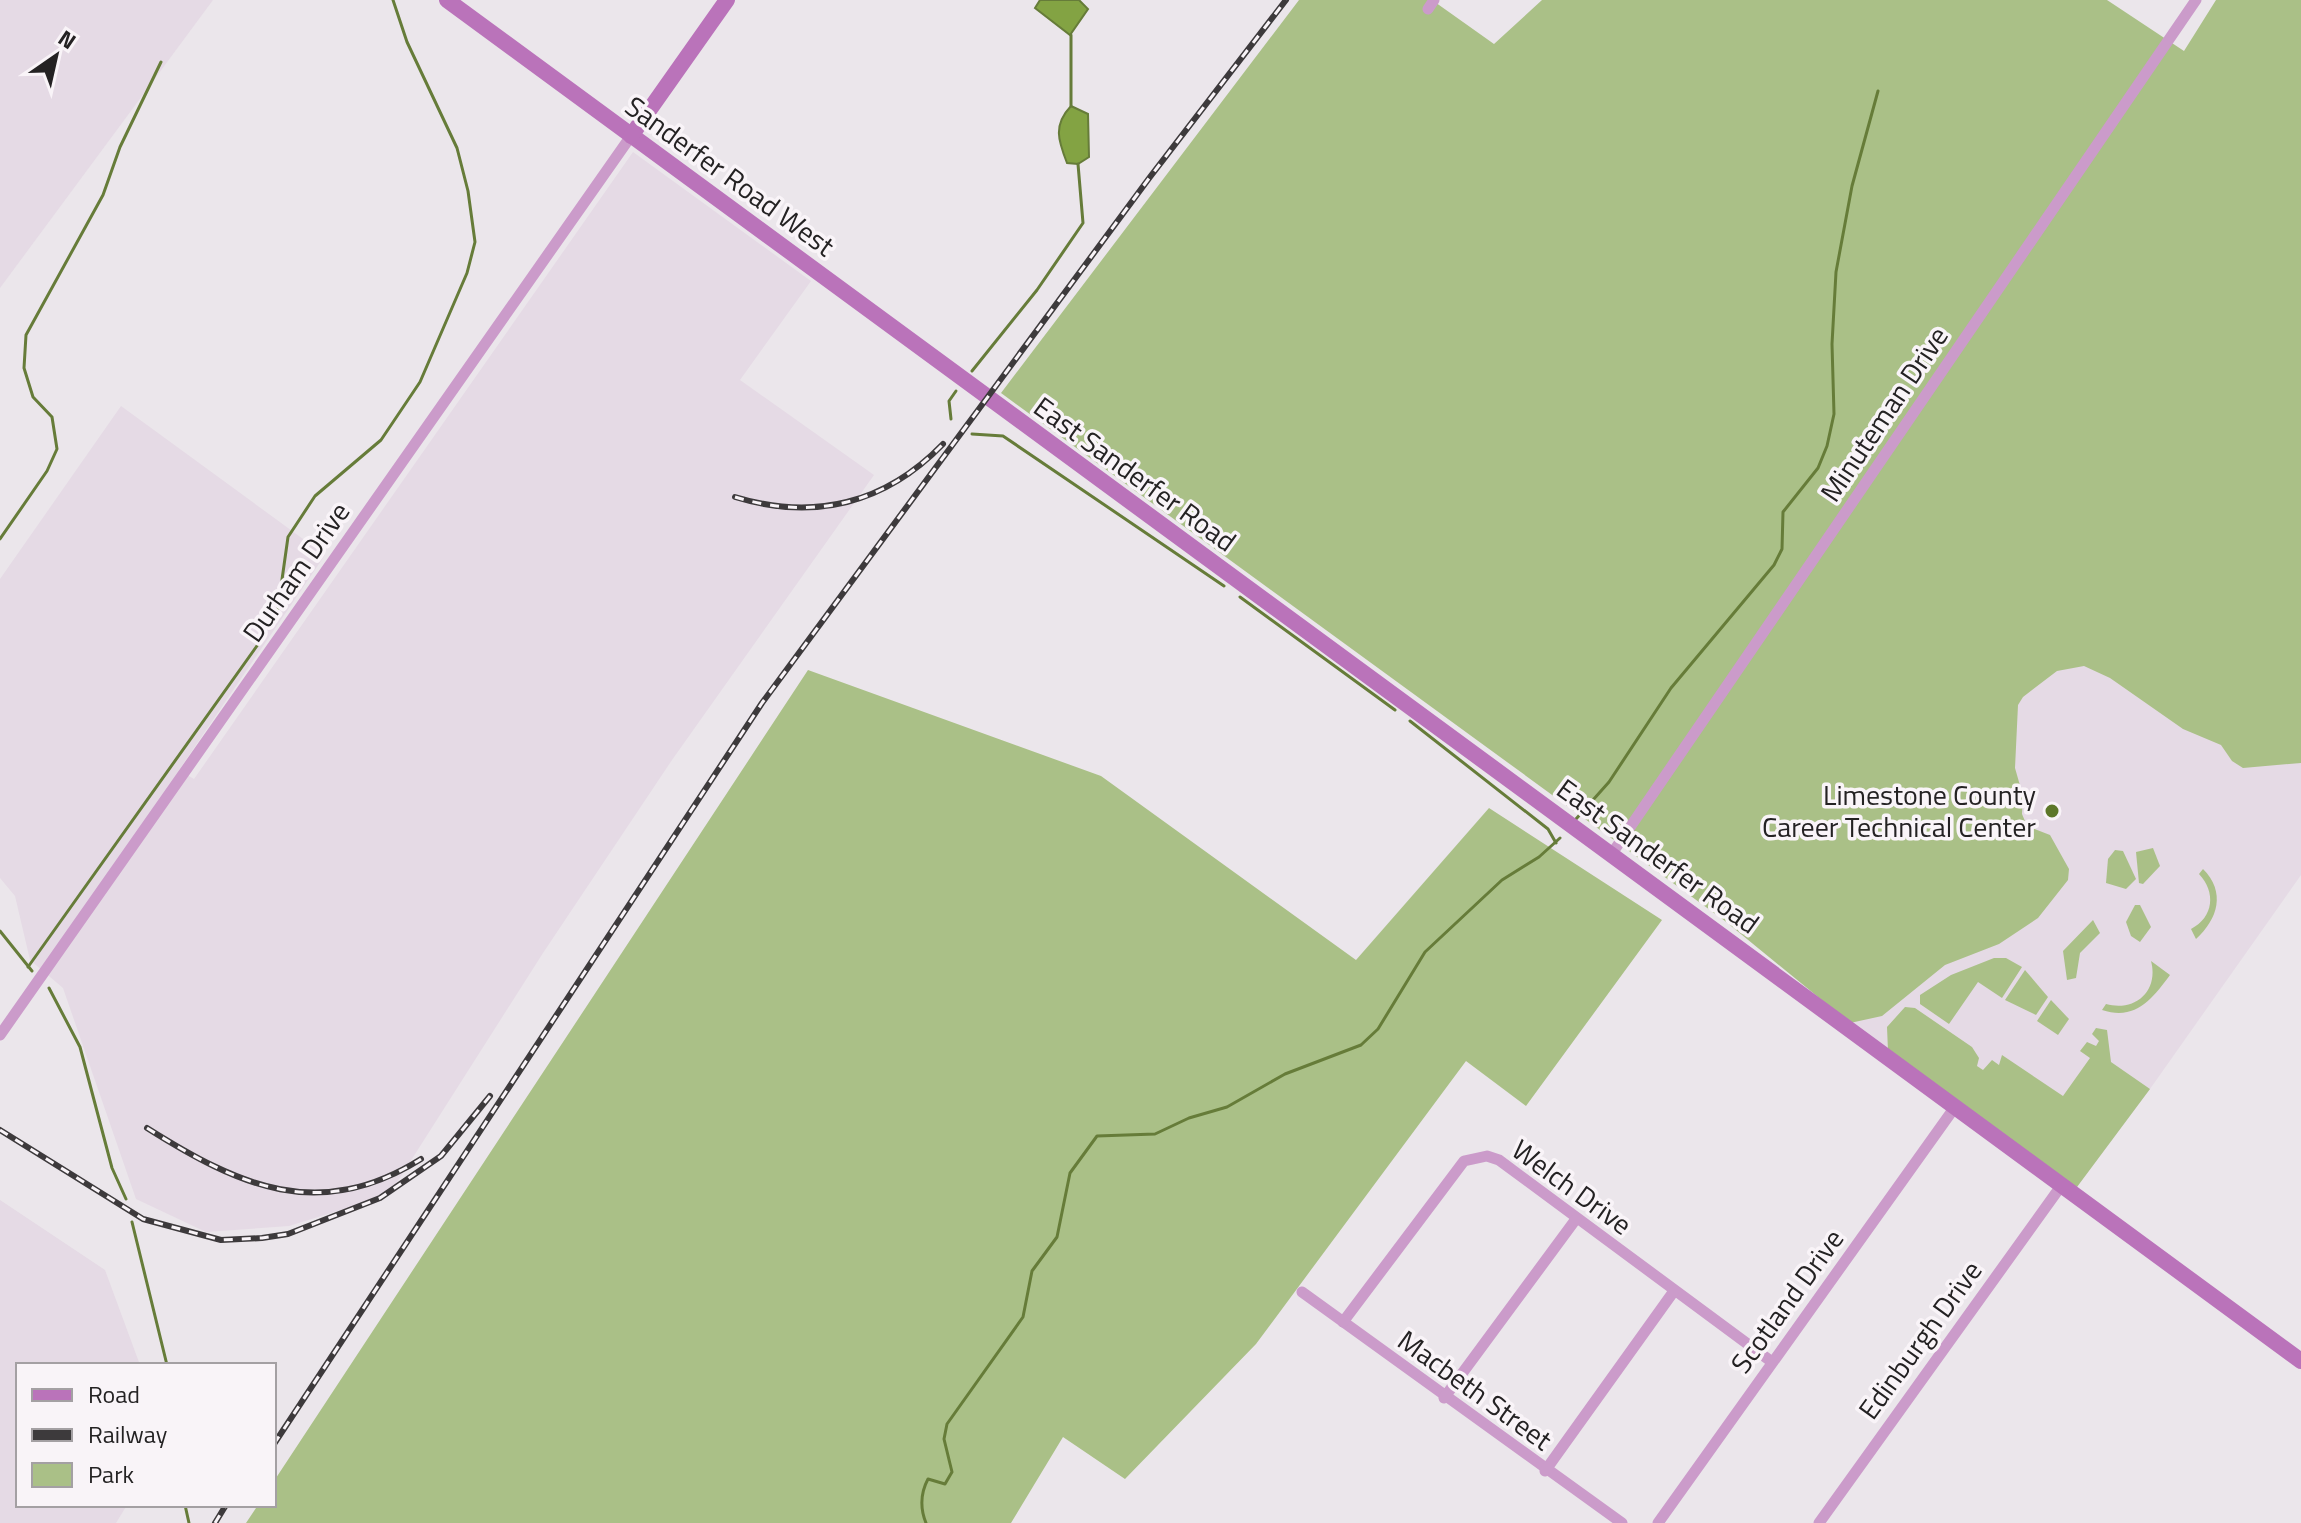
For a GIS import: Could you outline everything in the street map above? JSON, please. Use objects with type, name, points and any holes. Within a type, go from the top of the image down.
[{"type":"street","name":"Sanderfer Road West","points":[[447,0],[983,394]]},
{"type":"street","points":[[631,136],[727,0]]},
{"type":"street","name":"Minuteman Drive","points":[[1611,855],[2196,0]]},
{"type":"street","name":"Durham Drive","points":[[0,1035],[631,136]]},
{"type":"street","name":"East Sanderfer Road","points":[[983,394],[2301,1361]]},
{"type":"street","name":"Scotland Drive","points":[[1658,1523],[1955,1107]]},
{"type":"street","name":"Welch Drive","points":[[1343,1322],[1464,1161],[1487,1156],[1499,1160],[1772,1362]]},
{"type":"street","name":"Edinburgh Drive","points":[[1819,1523],[2061,1186]]},
{"type":"street","points":[[1444,1398],[1576,1219]]},
{"type":"street","points":[[1545,1471],[1674,1291]]},
{"type":"street","name":"Macbeth Street","points":[[1302,1292],[1545,1471],[1622,1523]]},
{"type":"shaded area","points":[[0,0],[213,0],[0,288]]},
{"type":"shaded area","points":[[1040,0],[1079,0],[1088,9],[1070,35],[1035,8]]},
{"type":"shaded area","points":[[1071,106],[1088,114],[1089,157],[1078,164],[1067,163],[1059,133],[1059,126]]},
{"type":"shaded area","points":[[633,152],[811,281],[740,380],[874,475],[672,760],[543,953],[389,1195],[289,1226],[206,1232],[136,1199],[63,988],[30,960],[15,896],[0,878],[0,579],[121,406],[325,555],[179,770],[194,779]]},
{"type":"shaded area","name":"Limestone County Career Technical Center","points":[[2001,538],[2301,748],[2301,875],[2074,1191],[1885,1052],[1725,921]]},
{"type":"shaded area","points":[[0,1200],[105,1270],[139,1363],[16,1363],[16,1507],[126,1507],[116,1523],[0,1523]]},
{"type":"green space","points":[[1299,0],[1432,0],[1494,44],[1542,0],[2107,0],[2184,51],[2216,0],[2301,0],[2301,763],[2243,768],[2232,761],[2221,745],[2183,729],[2110,678],[2084,666],[2057,671],[2023,697],[2018,705],[2015,768],[2023,796],[2022,814],[2027,826],[2050,835],[2069,869],[2068,880],[2038,918],[1999,944],[1945,965],[1882,1016],[1850,1023],[1725,921],[1001,393]]},
{"type":"green space","points":[[808,670],[1101,776],[1356,960],[1489,808],[1662,920],[1526,1106],[1466,1061],[1256,1344],[1125,1479],[1063,1437],[1011,1523],[246,1523],[257,1507],[276,1507],[276,1478]]},
{"type":"green space","points":[[2153,848],[2160,866],[2143,884],[2139,883],[2136,852]]},
{"type":"green space","points":[[2115,850],[2123,851],[2136,879],[2126,889],[2106,883],[2108,859]]},
{"type":"green space","points":[[2203,869],[2217,896],[2210,923],[2196,939],[2191,929],[2204,918],[2210,904],[2208,888],[2199,874]]},
{"type":"green space","points":[[2135,905],[2140,905],[2151,927],[2140,942],[2131,936],[2126,922]]},
{"type":"green space","points":[[2093,920],[2100,933],[2080,953],[2076,978],[2067,980],[2063,951]]},
{"type":"green space","points":[[1994,958],[2006,958],[2022,967],[2002,998],[1978,982],[1949,1024],[1920,1004],[1920,995],[1951,975]]},
{"type":"green space","points":[[2151,961],[2170,975],[2150,1000],[2124,1013],[2102,1010],[2106,1004],[2126,1005],[2142,997],[2151,982]]},
{"type":"green space","points":[[2025,970],[2048,997],[2036,1015],[2005,1000]]},
{"type":"green space","points":[[2051,1000],[2069,1019],[2058,1035],[2037,1021]]},
{"type":"green space","points":[[1905,1007],[1915,1008],[1972,1047],[1979,1058],[1977,1066],[1983,1070],[1992,1060],[1999,1065],[2002,1055],[2063,1096],[2090,1058],[2080,1051],[2087,1042],[2096,1046],[2099,1041],[2092,1034],[2096,1028],[2107,1030],[2111,1062],[2150,1089],[2074,1191],[1888,1051],[1887,1027]]},
{"type":"waterway","points":[[277,615],[288,537],[315,496],[381,440],[420,382],[467,273],[475,242],[468,191],[457,148],[407,42],[393,0]]},
{"type":"waterway","points":[[1071,35],[1071,106]]},
{"type":"waterway","points":[[0,539],[47,471],[57,449],[52,417],[33,397],[24,368],[26,335],[103,195],[120,147],[161,62]]},
{"type":"waterway","points":[[1576,819],[1609,782],[1671,688],[1774,565],[1782,549],[1783,512],[1818,468],[1834,414],[1832,344],[1836,272],[1852,186],[1878,91]]},
{"type":"waterway","points":[[972,371],[1037,290],[1083,223],[1078,164]]},
{"type":"waterway","points":[[951,419],[949,401],[956,391]]},
{"type":"waterway","points":[[972,434],[1003,436],[1224,586]]},
{"type":"waterway","points":[[1240,597],[1395,710]]},
{"type":"waterway","points":[[28,967],[264,636]]},
{"type":"waterway","points":[[1410,721],[1548,829],[1556,843]]},
{"type":"waterway","points":[[926,1523],[922,1501],[928,1479],[945,1484],[952,1472],[944,1439],[947,1424],[1023,1317],[1032,1271],[1057,1237],[1070,1173],[1097,1136],[1155,1134],[1189,1118],[1227,1107],[1285,1074],[1361,1045],[1378,1029],[1425,952],[1502,880],[1539,857],[1560,838]]},
{"type":"waterway","points":[[0,931],[32,971]]},
{"type":"waterway","points":[[49,988],[80,1047],[112,1168],[126,1199]]},
{"type":"waterway","points":[[132,1222],[167,1363]]},
{"type":"waterway","points":[[185,1507],[189,1523]]},
{"type":"railway","points":[[276,1441],[762,703],[1150,177],[1286,0]]},
{"type":"railway","points":[[735,497],[793,507],[820,507],[847,502],[897,481],[943,444]]},
{"type":"railway","points":[[0,1130],[143,1219],[221,1240],[262,1238],[288,1234],[380,1198],[441,1156],[490,1096]]},
{"type":"railway","points":[[147,1128],[181,1149],[247,1180],[280,1189],[314,1193],[348,1189],[384,1178],[421,1159]]},
{"type":"railway","points":[[215,1523],[225,1507]]},
{"type":"place","name":"Limestone County Career Technical Center","points":[[2052,811]]}]
